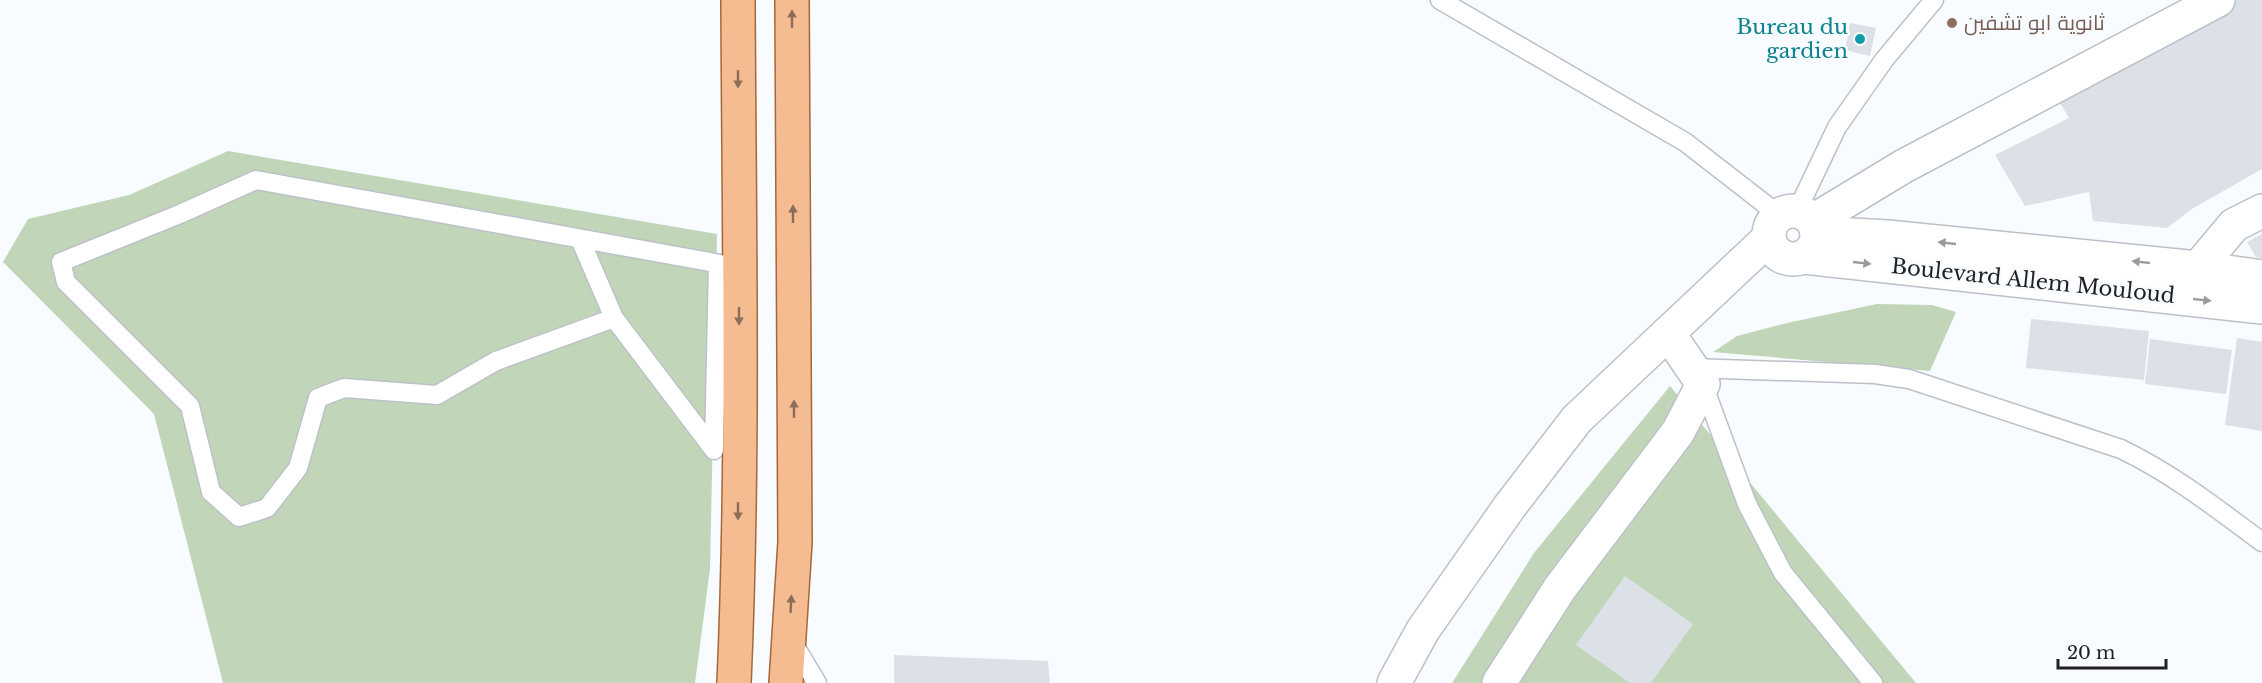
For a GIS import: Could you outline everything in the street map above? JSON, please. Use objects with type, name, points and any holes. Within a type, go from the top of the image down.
[{"type":"main road","points":[[734,683],[738,598],[729,266],[738,0]]},
{"type":"main road","points":[[786,683],[795,542],[792,0]]},
{"type":"main road","points":[[1394,683],[1423,630],[1510,506],[1577,419],[1668,333],[1794,233],[1904,166],[2218,0]]},
{"type":"main road","points":[[2198,268],[2234,225],[2262,211]]},
{"type":"main road","name":"Boulevard Allem Mouloud","points":[[1794,233],[1887,237],[2198,268],[2262,277]]},
{"type":"main road","name":"Boulevard Allem Mouloud","points":[[1794,233],[2262,307]]},
{"type":"main road","points":[[1498,683],[1560,588],[1678,432],[1698,376],[1668,333]]},
{"type":"lane","points":[[1440,0],[1685,142],[1794,233],[1837,127],[1884,60],[1934,0]]},
{"type":"lane","points":[[580,239],[614,318],[714,450],[729,266],[256,180],[180,214],[61,262],[66,282],[190,406],[212,492],[239,517],[267,508],[298,468],[318,398],[345,388],[437,394],[496,361],[614,318]]},
{"type":"lane","points":[[1874,683],[1783,573],[1747,504],[1698,376],[1875,374],[1924,382],[2121,449],[2186,485],[2262,542]]},
{"type":"lane","points":[[789,637],[817,683]]},
{"type":"green space","points":[[228,151],[717,234],[710,569],[695,683],[223,683],[154,414],[3,262],[28,219],[129,195]]},
{"type":"green space","points":[[1877,304],[1932,305],[1956,312],[1930,371],[1713,352],[1737,336]]},
{"type":"green space","points":[[1670,386],[1916,683],[1452,683],[1534,553]]},
{"type":"building","points":[[2235,0],[2262,0],[2262,169],[2192,209],[2167,228],[2093,221],[2089,192],[2025,206],[1995,155],[2069,118],[2057,98]]},
{"type":"building","name":"Bureau du gardien","points":[[1850,23],[1876,28],[1870,56],[1845,50]]},
{"type":"building","points":[[2262,234],[2262,258],[2256,257],[2247,242]]},
{"type":"building","points":[[2031,319],[2149,331],[2144,380],[2026,368]]},
{"type":"building","points":[[2237,338],[2262,342],[2262,431],[2225,425]]},
{"type":"building","points":[[2150,339],[2232,350],[2226,394],[2145,384]]},
{"type":"building","points":[[1625,576],[1693,624],[1651,683],[1630,683],[1576,645]]},
{"type":"building","points":[[894,655],[1048,661],[1050,683],[894,683]]},
{"type":"place","name":"ثانوية ابو تشفين","points":[[1952,23]]},
{"type":"place","name":"Bureau du gardien","points":[[1860,39]]}]
